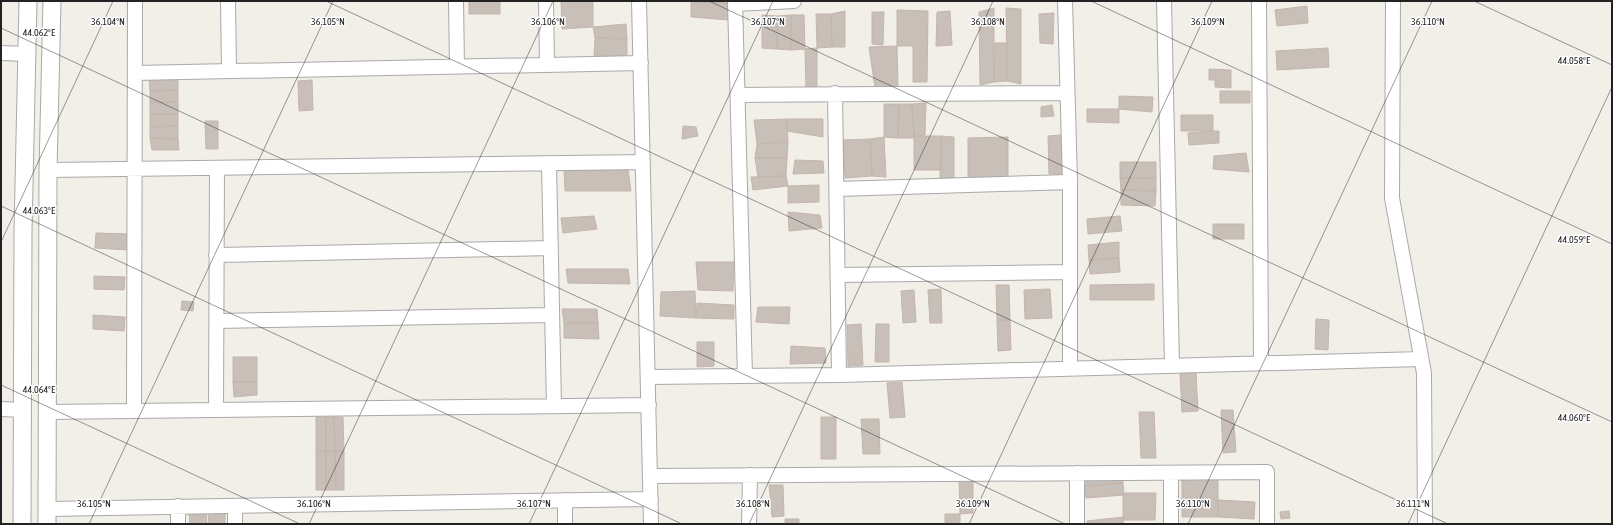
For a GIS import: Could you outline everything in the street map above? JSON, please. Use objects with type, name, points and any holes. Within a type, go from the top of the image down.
[{"type":"street","points":[[22,524],[23,239],[28,1]]},
{"type":"street","points":[[52,1],[48,170],[48,516],[178,506],[651,499]]},
{"type":"street","points":[[134,411],[135,1]]},
{"type":"street","points":[[228,1],[229,71]]},
{"type":"street","points":[[456,1],[457,67]]},
{"type":"street","points":[[546,1],[547,65]]},
{"type":"street","points":[[639,1],[652,524]]},
{"type":"street","points":[[745,376],[735,2],[794,1]]},
{"type":"street","points":[[1065,1],[1070,182],[1070,368]]},
{"type":"street","points":[[1164,1],[1172,365]]},
{"type":"street","points":[[1259,1],[1261,363]]},
{"type":"street","points":[[1393,1],[1392,198],[1424,373],[1425,524]]},
{"type":"street","points":[[1,53],[27,54]]},
{"type":"street","points":[[135,73],[640,63]]},
{"type":"street","points":[[835,93],[839,375]]},
{"type":"street","points":[[738,94],[1067,93]]},
{"type":"street","points":[[48,170],[643,162]]},
{"type":"street","points":[[549,163],[554,406]]},
{"type":"street","points":[[216,410],[217,168]]},
{"type":"street","points":[[837,189],[1070,182]]},
{"type":"street","points":[[216,255],[551,248]]},
{"type":"street","points":[[838,275],[1070,272]]},
{"type":"street","points":[[217,320],[552,315]]},
{"type":"street","points":[[648,377],[839,375],[1421,359]]},
{"type":"street","points":[[48,412],[649,405]]},
{"type":"street","points":[[1,409],[22,410]]},
{"type":"street","points":[[651,476],[1267,472],[1267,524]]},
{"type":"street","points":[[1077,473],[1077,524]]},
{"type":"street","points":[[1171,473],[1171,524]]},
{"type":"street","points":[[749,524],[750,475]]},
{"type":"street","points":[[565,500],[565,524]]},
{"type":"street","points":[[178,506],[178,524]]},
{"type":"street","points":[[234,506],[235,524]]},
{"type":"building","points":[[469,1],[500,1],[500,14],[469,14]]},
{"type":"building","points":[[561,1],[593,1],[593,27],[562,29]]},
{"type":"building","points":[[731,1],[731,3],[691,2]]},
{"type":"building","points":[[691,2],[731,3],[729,20],[691,17]]},
{"type":"building","points":[[1307,6],[1308,23],[1277,26],[1275,10]]},
{"type":"building","points":[[994,8],[994,82],[980,85],[979,12]]},
{"type":"building","points":[[1006,8],[1021,9],[1021,84],[1007,81]]},
{"type":"building","points":[[897,10],[928,11],[927,82],[913,82],[913,46],[897,46]]},
{"type":"building","points":[[845,11],[845,47],[832,47],[831,14]]},
{"type":"building","points":[[950,11],[952,45],[936,46],[937,12]]},
{"type":"building","points":[[872,12],[884,12],[883,45],[872,44]]},
{"type":"building","points":[[1054,13],[1053,44],[1040,43],[1039,14]]},
{"type":"building","points":[[816,14],[831,14],[832,47],[817,48]]},
{"type":"building","points":[[762,15],[778,16],[777,49],[762,48]]},
{"type":"building","points":[[791,15],[791,50],[777,49],[778,16]]},
{"type":"building","points":[[791,15],[804,15],[805,49],[791,50]]},
{"type":"building","points":[[626,24],[627,39],[595,38],[593,27]]},
{"type":"building","points":[[595,38],[627,39],[627,55],[594,57]]},
{"type":"building","points":[[995,43],[1007,43],[1007,81],[994,82]]},
{"type":"building","points":[[897,46],[898,86],[875,88],[869,47]]},
{"type":"building","points":[[817,48],[817,87],[806,89],[805,49]]},
{"type":"building","points":[[1328,48],[1329,67],[1277,70],[1276,51]]},
{"type":"building","points":[[1209,69],[1231,70],[1231,88],[1215,87],[1215,80],[1209,80]]},
{"type":"building","points":[[149,79],[178,79],[178,90],[150,91]]},
{"type":"building","points":[[312,80],[313,110],[299,111],[298,81]]},
{"type":"building","points":[[178,90],[178,102],[150,102],[150,91]]},
{"type":"building","points":[[1220,91],[1250,91],[1250,103],[1220,103]]},
{"type":"building","points":[[1119,96],[1153,97],[1152,112],[1119,109]]},
{"type":"building","points":[[150,102],[178,102],[178,114],[150,114]]},
{"type":"building","points":[[926,103],[925,135],[914,136],[912,104]]},
{"type":"building","points":[[884,104],[899,104],[898,138],[884,137]]},
{"type":"building","points":[[899,104],[912,104],[913,138],[898,138]]},
{"type":"building","points":[[1052,105],[1054,116],[1041,117],[1041,107]]},
{"type":"building","points":[[1087,109],[1119,109],[1119,123],[1087,122]]},
{"type":"building","points":[[150,114],[178,114],[178,126],[150,127]]},
{"type":"building","points":[[1181,115],[1213,115],[1213,131],[1181,131]]},
{"type":"building","points":[[787,119],[788,142],[757,144],[754,120]]},
{"type":"building","points":[[787,119],[823,119],[823,137],[787,131]]},
{"type":"building","points":[[205,121],[218,121],[218,149],[206,149]]},
{"type":"building","points":[[178,126],[178,139],[150,138],[150,127]]},
{"type":"building","points":[[683,126],[696,127],[698,136],[682,139]]},
{"type":"building","points":[[1219,131],[1219,143],[1189,145],[1188,133]]},
{"type":"building","points":[[1061,135],[1063,174],[1049,174],[1048,136]]},
{"type":"building","points":[[914,136],[941,136],[941,170],[914,170]]},
{"type":"building","points":[[941,136],[954,137],[954,179],[940,179]]},
{"type":"building","points":[[884,137],[886,177],[872,176],[870,139]]},
{"type":"building","points":[[1008,137],[1008,178],[968,178],[968,138]]},
{"type":"building","points":[[150,138],[178,139],[179,150],[152,150]]},
{"type":"building","points":[[870,139],[872,176],[845,178],[843,140]]},
{"type":"building","points":[[788,142],[787,158],[755,158],[757,144]]},
{"type":"building","points":[[1246,153],[1249,172],[1213,169],[1214,156]]},
{"type":"building","points":[[755,158],[787,158],[786,176],[758,177]]},
{"type":"building","points":[[795,160],[823,161],[824,173],[793,174]]},
{"type":"building","points":[[1120,162],[1156,162],[1156,178],[1120,178]]},
{"type":"building","points":[[564,168],[628,169],[631,191],[565,191]]},
{"type":"building","points":[[786,176],[788,186],[753,190],[751,177]]},
{"type":"building","points":[[1120,178],[1156,178],[1156,191],[1121,190]]},
{"type":"building","points":[[819,185],[819,202],[788,203],[788,186]]},
{"type":"building","points":[[1121,190],[1156,191],[1155,206],[1121,205]]},
{"type":"building","points":[[788,212],[820,215],[822,228],[789,231]]},
{"type":"building","points":[[594,216],[597,229],[563,233],[561,218]]},
{"type":"building","points":[[1120,216],[1122,231],[1088,234],[1087,219]]},
{"type":"building","points":[[1213,224],[1244,224],[1244,239],[1213,239]]},
{"type":"building","points":[[96,233],[130,234],[129,250],[95,248]]},
{"type":"building","points":[[1119,242],[1119,258],[1089,260],[1088,245]]},
{"type":"building","points":[[1119,258],[1120,272],[1090,274],[1089,260]]},
{"type":"building","points":[[696,262],[734,262],[733,291],[698,290]]},
{"type":"building","points":[[566,269],[628,269],[630,284],[568,283]]},
{"type":"building","points":[[94,276],[125,277],[124,290],[94,289]]},
{"type":"building","points":[[1154,284],[1154,300],[1090,300],[1090,285]]},
{"type":"building","points":[[996,285],[1009,285],[1010,320],[997,320]]},
{"type":"building","points":[[941,289],[942,323],[930,323],[928,290]]},
{"type":"building","points":[[1050,289],[1052,318],[1025,319],[1024,290]]},
{"type":"building","points":[[914,290],[916,322],[903,323],[901,291]]},
{"type":"building","points":[[695,291],[696,318],[660,316],[661,292]]},
{"type":"building","points":[[182,301],[194,302],[193,311],[181,310]]},
{"type":"building","points":[[697,303],[734,305],[734,319],[696,318]]},
{"type":"building","points":[[758,307],[790,307],[789,324],[756,322]]},
{"type":"building","points":[[562,309],[597,309],[598,323],[564,323]]},
{"type":"building","points":[[93,315],[125,317],[124,331],[93,329]]},
{"type":"building","points":[[1316,319],[1329,320],[1328,350],[1315,349]]},
{"type":"building","points":[[997,320],[1010,320],[1011,350],[998,351]]},
{"type":"building","points":[[564,323],[598,323],[599,339],[564,338]]},
{"type":"building","points":[[861,324],[863,365],[848,366],[847,325]]},
{"type":"building","points":[[876,324],[889,324],[889,362],[875,362]]},
{"type":"building","points":[[697,342],[714,342],[714,366],[697,367]]},
{"type":"building","points":[[791,346],[825,348],[826,363],[790,364]]},
{"type":"building","points":[[233,357],[257,357],[257,382],[233,382]]},
{"type":"building","points":[[1196,373],[1198,411],[1182,412],[1180,374]]},
{"type":"building","points":[[233,382],[257,382],[257,395],[234,397]]},
{"type":"building","points":[[902,382],[905,417],[890,418],[887,383]]},
{"type":"building","points":[[1221,410],[1233,410],[1236,452],[1223,453]]},
{"type":"building","points":[[1139,412],[1154,412],[1156,458],[1141,458]]},
{"type":"building","points":[[316,417],[326,417],[326,451],[316,451]]},
{"type":"building","points":[[326,417],[334,417],[335,451],[326,451]]},
{"type":"building","points":[[334,417],[343,417],[344,451],[335,451]]},
{"type":"building","points":[[821,417],[836,417],[836,459],[821,459]]},
{"type":"building","points":[[861,419],[879,419],[880,454],[863,454]]},
{"type":"building","points":[[316,451],[326,451],[326,490],[316,490]]},
{"type":"building","points":[[326,451],[335,451],[336,490],[326,490]]},
{"type":"building","points":[[335,451],[344,451],[344,490],[336,490]]},
{"type":"building","points":[[1123,473],[1123,483],[1085,486],[1085,475]]},
{"type":"building","points":[[1182,476],[1218,476],[1218,517],[1182,517]]},
{"type":"building","points":[[959,481],[973,481],[973,513],[960,514]]},
{"type":"building","points":[[1123,483],[1124,495],[1086,498],[1085,486]]},
{"type":"building","points":[[769,485],[783,485],[784,516],[772,517]]},
{"type":"building","points":[[1123,493],[1156,493],[1155,520],[1123,520]]},
{"type":"building","points":[[1218,500],[1255,502],[1254,519],[1218,517]]},
{"type":"building","points":[[1289,511],[1290,518],[1281,519],[1280,512]]},
{"type":"building","points":[[206,512],[207,524],[190,524],[189,514]]},
{"type":"building","points":[[208,513],[225,513],[225,524],[209,524]]},
{"type":"building","points":[[945,514],[960,514],[960,524],[945,524]]},
{"type":"building","points":[[1124,517],[1123,524],[1087,524],[1087,521]]},
{"type":"building","points":[[785,519],[799,519],[799,524],[785,524]]}]
